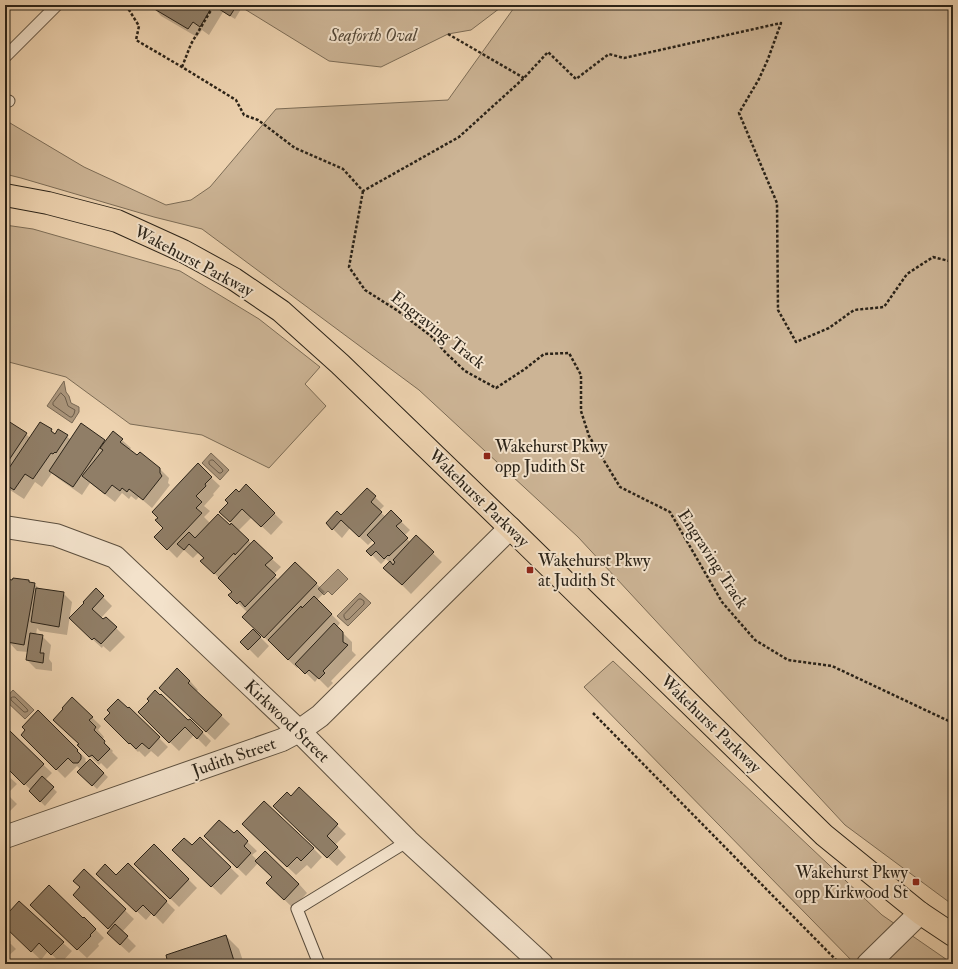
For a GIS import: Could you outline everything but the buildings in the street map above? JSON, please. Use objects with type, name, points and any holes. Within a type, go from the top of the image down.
[{"type":"main road","name":"Wakehurst Parkway","points":[[5,195],[48,203],[117,221],[183,251],[234,279],[281,311],[340,364],[824,834],[920,913],[953,935]]},
{"type":"street","name":"Kirkwood Street","points":[[5,527],[56,535],[115,557],[299,731],[408,841],[542,964]]},
{"type":"street","name":"Judith Street","points":[[5,837],[282,740],[299,731],[320,716],[510,528]]},
{"type":"street","points":[[868,964],[920,913]]},
{"type":"lane","points":[[5,57],[57,5]]},
{"type":"lane","points":[[319,964],[297,909],[408,841]]},
{"type":"path","points":[[126,5],[138,26],[136,40],[236,100],[244,115],[258,120],[295,148],[343,169],[363,191],[460,137],[524,78],[548,52],[576,79],[609,54],[624,58],[781,23],[768,59],[739,113],[777,203],[778,310],[796,342],[829,328],[854,310],[884,306],[907,274],[934,258],[953,262]]},
{"type":"path","points":[[182,67],[191,44],[214,5]]},
{"type":"path","points":[[448,34],[524,78]]},
{"type":"path","name":"Engraving Track","points":[[363,191],[349,267],[365,290],[398,311],[431,336],[465,371],[496,388],[525,369],[544,354],[568,353],[582,375],[581,411],[589,436],[620,487],[670,512],[722,602],[754,640],[788,660],[832,666],[953,723]]},
{"type":"path","points":[[593,713],[840,964]]},
{"type":"green space","name":"Seaforth Oval","points":[[238,5],[504,5],[471,30],[448,34],[381,67],[329,61]]},
{"type":"green space","points":[[516,5],[953,5],[953,905],[845,825],[578,537],[419,390],[202,229],[154,217],[5,174],[5,120],[84,167],[166,205],[191,200],[210,187],[276,109],[448,100]]},
{"type":"green space","points":[[5,225],[33,229],[180,271],[259,319],[320,367],[305,384],[326,406],[269,468],[202,435],[130,424],[66,377],[5,361]]},
{"type":"green space","points":[[613,661],[882,915],[953,964],[855,964],[584,687]]},
{"type":"water","points":[[64,381],[66,392],[71,403],[79,407],[79,412],[72,423],[47,406]]},
{"type":"water","points":[[211,453],[229,470],[220,480],[202,463]]},
{"type":"water","points":[[338,569],[348,579],[332,595],[328,591],[324,595],[318,589]]},
{"type":"water","points":[[360,593],[371,603],[348,626],[337,616]]},
{"type":"water","points":[[13,690],[34,710],[25,719],[5,700]]},
{"type":"place","name":"Wakehurst Pkwy opp Judith St","points":[[487,456]]},
{"type":"place","name":"Wakehurst Pkwy at Judith St","points":[[530,570]]},
{"type":"place","name":"Wakehurst Pkwy opp Kirkwood St","points":[[916,882]]}]
